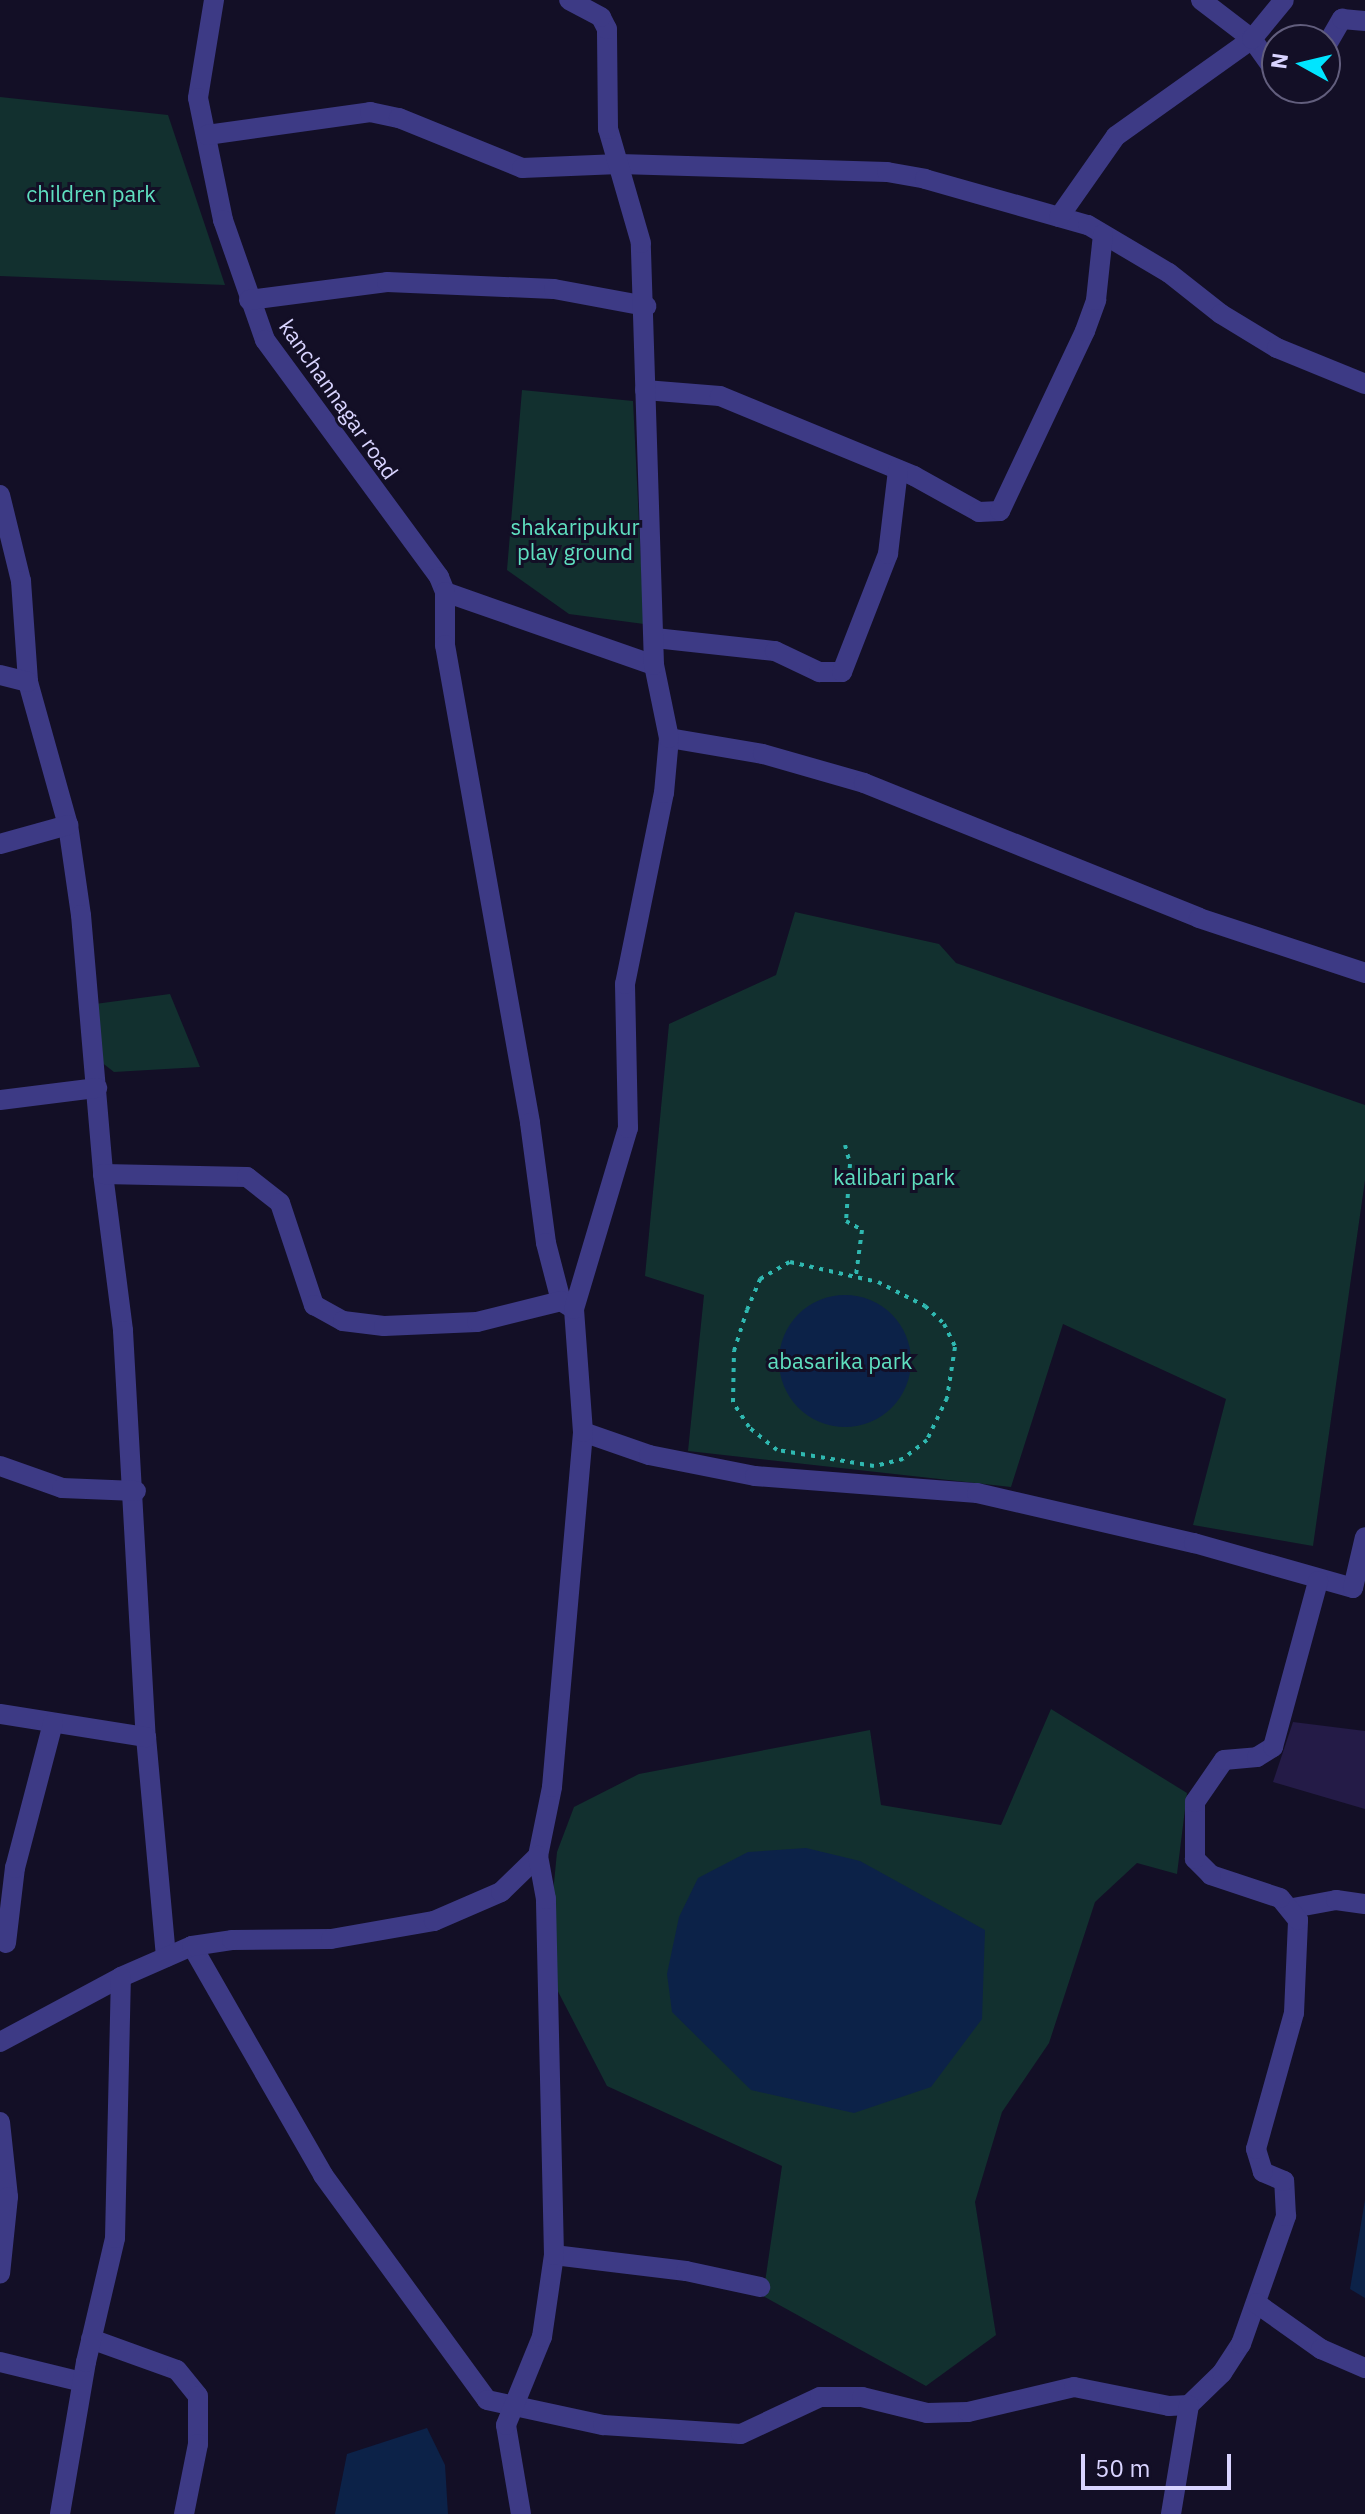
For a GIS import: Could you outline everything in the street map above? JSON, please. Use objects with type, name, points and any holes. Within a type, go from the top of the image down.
[{"type":"street","name":"kanchannagar road","points":[[214,0],[214,20],[199,75],[223,220],[249,300],[265,340],[439,577],[445,592]]},
{"type":"street","points":[[568,1305],[628,1128],[625,984],[664,793],[669,738],[654,665],[645,390],[646,306],[641,243],[608,129],[610,56],[605,8],[569,0]]},
{"type":"street","points":[[1201,0],[1252,39],[1261,52]]},
{"type":"street","points":[[1059,217],[1116,136],[1252,39],[1284,0]]},
{"type":"street","points":[[1339,24],[1342,19],[1365,21]]},
{"type":"street","points":[[207,135],[370,112],[399,118],[522,168],[619,164],[887,172],[1059,217],[1103,234],[1277,348],[1365,384]]},
{"type":"street","points":[[645,390],[720,396],[898,470],[979,512],[1000,511],[1085,331],[1096,300],[1103,234]]},
{"type":"street","points":[[249,300],[387,282],[554,289],[646,306]]},
{"type":"street","points":[[655,638],[775,651],[819,672],[842,672],[888,554],[898,470]]},
{"type":"street","points":[[0,495],[21,581],[28,682],[68,825],[97,1088],[103,1174],[123,1331],[136,1491],[146,1737],[166,1957]]},
{"type":"street","points":[[521,2514],[505,2432],[542,2337],[554,2255],[546,1899],[538,1856],[552,1787],[583,1432],[568,1305],[546,1243],[530,1123],[445,645],[445,592],[654,665]]},
{"type":"street","points":[[0,675],[28,682]]},
{"type":"street","points":[[669,738],[763,754],[864,783],[1199,918],[1365,973]]},
{"type":"street","points":[[0,844],[68,825]]},
{"type":"street","points":[[0,1100],[97,1088]]},
{"type":"street","points":[[103,1174],[247,1177],[280,1203],[314,1305],[343,1321],[384,1326],[477,1322],[568,1305]]},
{"type":"street","points":[[583,1432],[649,1455],[755,1476],[977,1493],[1194,1543],[1318,1581],[1359,1590],[1365,1537]]},
{"type":"street","points":[[0,1466],[62,1488],[136,1491]]},
{"type":"street","points":[[1171,2514],[1189,2405],[1232,2361],[1256,2303],[1289,2198],[1284,2181],[1263,2172],[1256,2149],[1294,2013],[1298,1920],[1293,1908],[1280,1898],[1211,1875],[1195,1859],[1195,1802],[1224,1760],[1257,1757],[1273,1747],[1318,1581]]},
{"type":"street","points":[[0,1714],[146,1737]]},
{"type":"street","points":[[6,1943],[15,1868],[53,1723]]},
{"type":"street","points":[[0,2042],[121,1977],[192,1946],[232,1940],[331,1939],[434,1921],[501,1892],[538,1856]]},
{"type":"street","points":[[1293,1908],[1336,1900],[1365,1904]]},
{"type":"street","points":[[192,1946],[323,2175],[364,2225],[477,2390],[487,2400],[603,2425],[741,2434],[820,2397],[862,2397],[927,2413],[968,2412],[1074,2387],[1189,2405]]},
{"type":"street","points":[[60,2514],[82,2382],[115,2238],[121,1977]]},
{"type":"street","points":[[0,2122],[8,2197],[0,2274]]},
{"type":"street","points":[[554,2255],[686,2271],[760,2287]]},
{"type":"street","points":[[1256,2303],[1321,2349],[1365,2368]]},
{"type":"street","points":[[91,2339],[177,2370],[198,2396],[198,2444],[184,2514]]},
{"type":"street","points":[[0,2362],[82,2382]]},
{"type":"path","points":[[845,1145],[850,1164],[846,1221],[862,1230],[856,1274]]},
{"type":"path","points":[[790,1262],[856,1274],[915,1300],[944,1324],[955,1347],[955,1363],[939,1420],[927,1440],[892,1463],[833,1462],[777,1450],[749,1427],[733,1402],[730,1381],[734,1351],[760,1279],[790,1262]]},
{"type":"green space","name":"children park","points":[[0,97],[168,115],[225,285],[0,276]]},
{"type":"green space","name":"shakaripukur play ground","points":[[522,390],[633,401],[644,624],[569,614],[507,570]]},
{"type":"green space","name":"kalibari park","points":[[795,912],[939,944],[956,963],[1365,1105],[1365,1180],[1313,1546],[1193,1525],[1226,1399],[1063,1324],[1011,1487],[688,1451],[704,1295],[645,1276],[669,1024],[776,975]]},
{"type":"green space","points":[[170,994],[200,1067],[114,1072],[96,1058],[95,1004]]},
{"type":"green space","points":[[1051,1709],[1187,1793],[1177,1874],[1137,1863],[1095,1902],[1049,2043],[1002,2112],[975,2202],[996,2335],[926,2386],[763,2296],[782,2166],[607,2086],[537,1951],[550,1924],[557,1852],[574,1807],[639,1774],[870,1730],[881,1805],[1001,1825]]},
{"type":"water","points":[[845,1295],[870,1300],[892,1314],[906,1336],[911,1361],[906,1386],[892,1408],[870,1422],[845,1427],[820,1422],[798,1408],[784,1386],[779,1361],[784,1336],[798,1314],[820,1300]]},
{"type":"water","points":[[806,1848],[860,1861],[985,1930],[982,2019],[931,2087],[854,2113],[751,2090],[672,2012],[667,1974],[679,1917],[698,1878],[748,1852]]},
{"type":"water","points":[[1365,2200],[1365,2298],[1350,2289]]},
{"type":"water","points":[[427,2428],[445,2465],[448,2514],[335,2514],[347,2454]]},
{"type":"building","points":[[1293,1722],[1365,1731],[1365,1809],[1273,1782]]},
{"type":"park label","name":"abasarika park","points":[[840,1361]]}]
